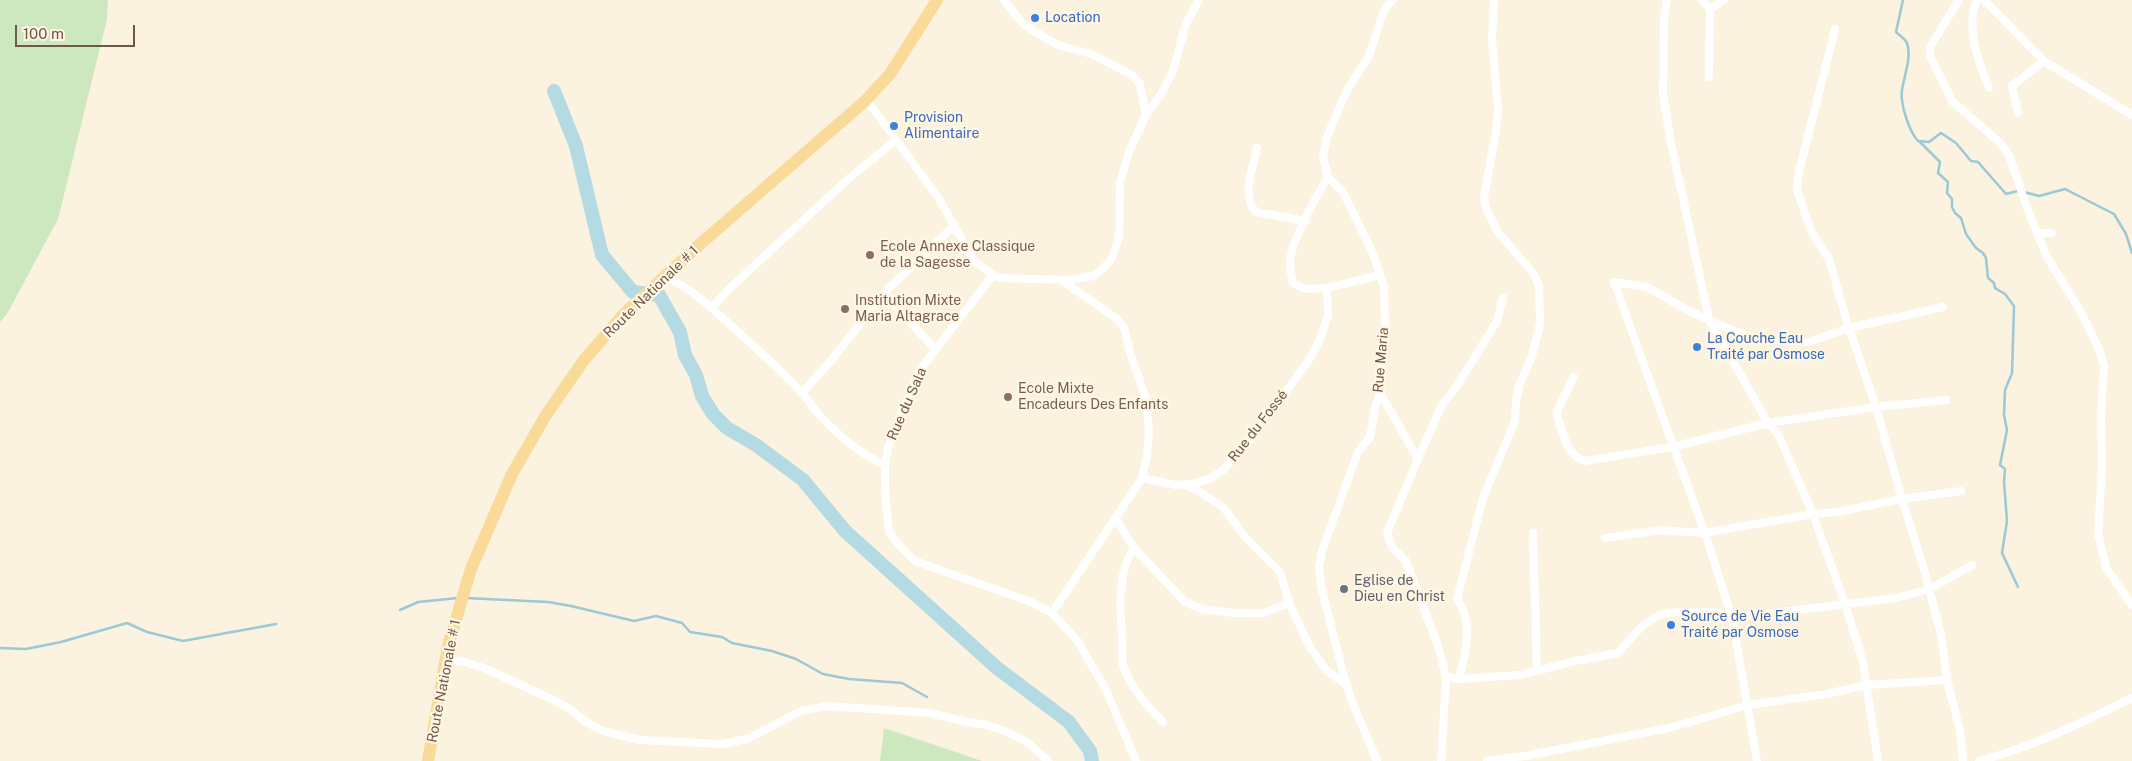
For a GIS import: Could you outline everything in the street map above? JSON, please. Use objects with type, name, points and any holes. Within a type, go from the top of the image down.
[{"type":"main road","name":"Route Nationale # 1","points":[[428,761],[446,660],[465,591],[483,539],[512,474],[546,415],[584,360],[624,314],[664,276],[866,100],[895,67],[937,0]]},
{"type":"street","points":[[1004,0],[1023,24],[1039,34],[1058,45],[1091,54],[1132,75],[1140,84],[1146,114]]},
{"type":"street","points":[[866,100],[938,198],[974,261],[1000,278],[1061,280],[1093,276],[1103,270],[1112,258],[1119,237],[1120,183],[1128,154],[1146,114],[1161,94],[1173,71],[1186,24],[1200,0]]},
{"type":"street","points":[[1380,275],[1326,288],[1305,289],[1293,283],[1290,264],[1306,220],[1318,193],[1328,177],[1323,157],[1327,137],[1347,90],[1369,56],[1382,15],[1393,0]]},
{"type":"street","points":[[1459,679],[1465,654],[1467,628],[1466,617],[1457,598],[1483,498],[1515,421],[1516,400],[1520,383],[1532,357],[1540,323],[1539,286],[1533,273],[1497,231],[1486,208],[1484,197],[1495,139],[1498,109],[1492,40],[1494,0]]},
{"type":"street","points":[[1667,0],[1664,17],[1663,94],[1670,138],[1709,319],[1768,423],[1779,436],[1813,514],[1845,604],[1863,662],[1878,761]]},
{"type":"street","points":[[1702,0],[1710,9],[1709,77]]},
{"type":"street","points":[[1710,9],[1724,0]]},
{"type":"street","points":[[1958,0],[1930,47],[1930,56],[1952,101],[1999,142],[2009,155],[2037,233],[2054,270],[2081,312],[2099,349],[2104,366],[2101,415],[2102,468],[2098,533],[2106,568],[2132,605]]},
{"type":"street","points":[[1977,0],[1974,14],[1974,40],[1979,64],[1989,88]]},
{"type":"street","points":[[1984,0],[2044,61],[2132,115]]},
{"type":"street","points":[[1835,30],[1796,190],[1811,231],[1829,259],[1849,328],[1876,407],[1930,589],[1941,635],[1947,680],[1960,731],[1963,761]]},
{"type":"street","points":[[2018,113],[2012,86],[2044,61]]},
{"type":"street","points":[[712,307],[840,186],[896,140]]},
{"type":"street","points":[[1257,148],[1250,181],[1252,208],[1256,212],[1306,220]]},
{"type":"street","name":"Rue Maria","points":[[1328,177],[1348,200],[1372,251],[1384,287],[1385,320],[1380,392],[1370,437],[1358,452],[1320,557],[1321,586],[1347,685],[1377,761]]},
{"type":"street","points":[[802,393],[829,364],[884,294],[955,225]]},
{"type":"street","points":[[2037,233],[2052,232]]},
{"type":"street","name":"Rue du Sala","points":[[993,275],[919,371],[888,448],[885,465],[885,492],[889,532],[915,561],[1031,602],[1052,613]]},
{"type":"street","points":[[664,276],[695,293],[712,307],[802,393],[819,414],[843,437],[868,457],[885,465]]},
{"type":"street","points":[[1061,280],[1116,318],[1124,327],[1130,352],[1146,399],[1149,431],[1142,478],[1052,613],[1076,640],[1106,690],[1136,761]]},
{"type":"street","points":[[1757,761],[1732,618],[1614,282],[1647,287],[1689,311],[1757,339],[1808,342],[1849,328],[1943,308]]},
{"type":"street","name":"Rue du Fossé","points":[[1142,478],[1183,485],[1209,479],[1223,470],[1239,450],[1251,439],[1265,414],[1311,357],[1328,316],[1326,288]]},
{"type":"street","points":[[884,294],[935,349]]},
{"type":"street","points":[[1440,761],[1446,677],[1438,646],[1406,561],[1392,547],[1387,533],[1442,405],[1497,321],[1503,298]]},
{"type":"street","points":[[1574,377],[1557,411],[1557,415],[1570,452],[1578,460],[1585,461],[1672,447],[1768,423],[1876,407],[1946,400]]},
{"type":"street","points":[[1380,392],[1418,459]]},
{"type":"street","points":[[1183,485],[1200,492],[1224,508],[1245,537],[1280,572],[1289,604],[1310,647],[1326,670],[1347,685]]},
{"type":"street","points":[[1605,538],[1661,530],[1703,533],[1854,509],[1902,499],[1961,491]]},
{"type":"street","points":[[1115,518],[1134,548],[1186,602],[1201,609],[1233,613],[1264,613],[1289,604]]},
{"type":"street","points":[[1533,533],[1537,671]]},
{"type":"street","points":[[1134,548],[1128,556],[1124,568],[1120,597],[1123,667],[1137,694],[1163,722]]},
{"type":"street","points":[[1446,677],[1459,679],[1520,675],[1575,661],[1618,653],[1642,626],[1659,615],[1678,612],[1715,612],[1732,618],[1896,598],[1930,589],[1972,565]]},
{"type":"street","points":[[446,660],[465,662],[484,668],[556,701],[570,709],[584,721],[603,731],[640,740],[723,744],[750,738],[800,711],[828,706],[929,712],[987,725],[1005,731],[1027,742],[1048,761]]},
{"type":"street","points":[[1487,761],[1525,756],[1669,728],[1748,705],[1827,694],[1866,685],[1947,680]]},
{"type":"street","points":[[1979,761],[2008,753],[2085,721],[2132,698]]},
{"type":"green space","points":[[0,0],[108,0],[107,19],[58,219],[7,314],[0,322]]},
{"type":"green space","points":[[884,728],[982,761],[880,761]]},
{"type":"waterway","points":[[1903,0],[1896,32],[1907,43],[1909,54],[1902,90],[1902,102],[1911,131],[1918,141],[1929,142],[1941,133],[1956,143],[1971,161],[1978,162],[2006,194],[2018,191]]},
{"type":"waterway","points":[[554,91],[576,146],[602,255],[633,292],[659,295],[680,332],[685,355],[696,375],[702,396],[713,414],[727,428],[756,445],[803,480],[845,531],[997,668],[1069,722],[1090,751],[1092,761]]},
{"type":"waterway","points":[[1920,142],[1940,162],[1938,173],[1948,182],[1947,193],[1952,199],[1952,207],[1961,218],[1966,234],[1986,258],[1988,278],[1994,283],[1995,288],[2005,294],[2014,306],[2012,373],[2005,390],[2004,415],[2007,430],[2000,465],[2005,469],[2007,521],[2002,553],[2018,587]]},
{"type":"waterway","points":[[2024,192],[2039,196],[2065,189],[2114,214],[2126,234],[2132,253]]},
{"type":"waterway","points":[[400,610],[418,602],[458,598]]},
{"type":"waterway","points":[[466,598],[548,602],[634,621],[656,616],[682,623],[690,632],[722,637],[732,643],[772,651],[796,659],[823,674],[849,679],[902,683],[927,697]]},
{"type":"waterway","points":[[0,648],[26,649],[61,642],[127,623],[147,632],[183,641],[276,624]]},
{"type":"place","name":"Location","points":[[1035,18]]},
{"type":"place","name":"Provision Alimentaire","points":[[894,126]]},
{"type":"place","name":"Ecole Annexe Classique de la Sagesse","points":[[870,255]]},
{"type":"place","name":"Institution Mixte Maria Altagrace","points":[[845,309]]},
{"type":"place","name":"La Couche Eau Traité par Osmose","points":[[1697,347]]},
{"type":"place","name":"Ecole Mixte Encadeurs Des Enfants","points":[[1008,397]]},
{"type":"place","name":"Eglise de Dieu en Christ","points":[[1344,589]]},
{"type":"place","name":"Source de Vie Eau Traité par Osmose","points":[[1671,625]]}]
